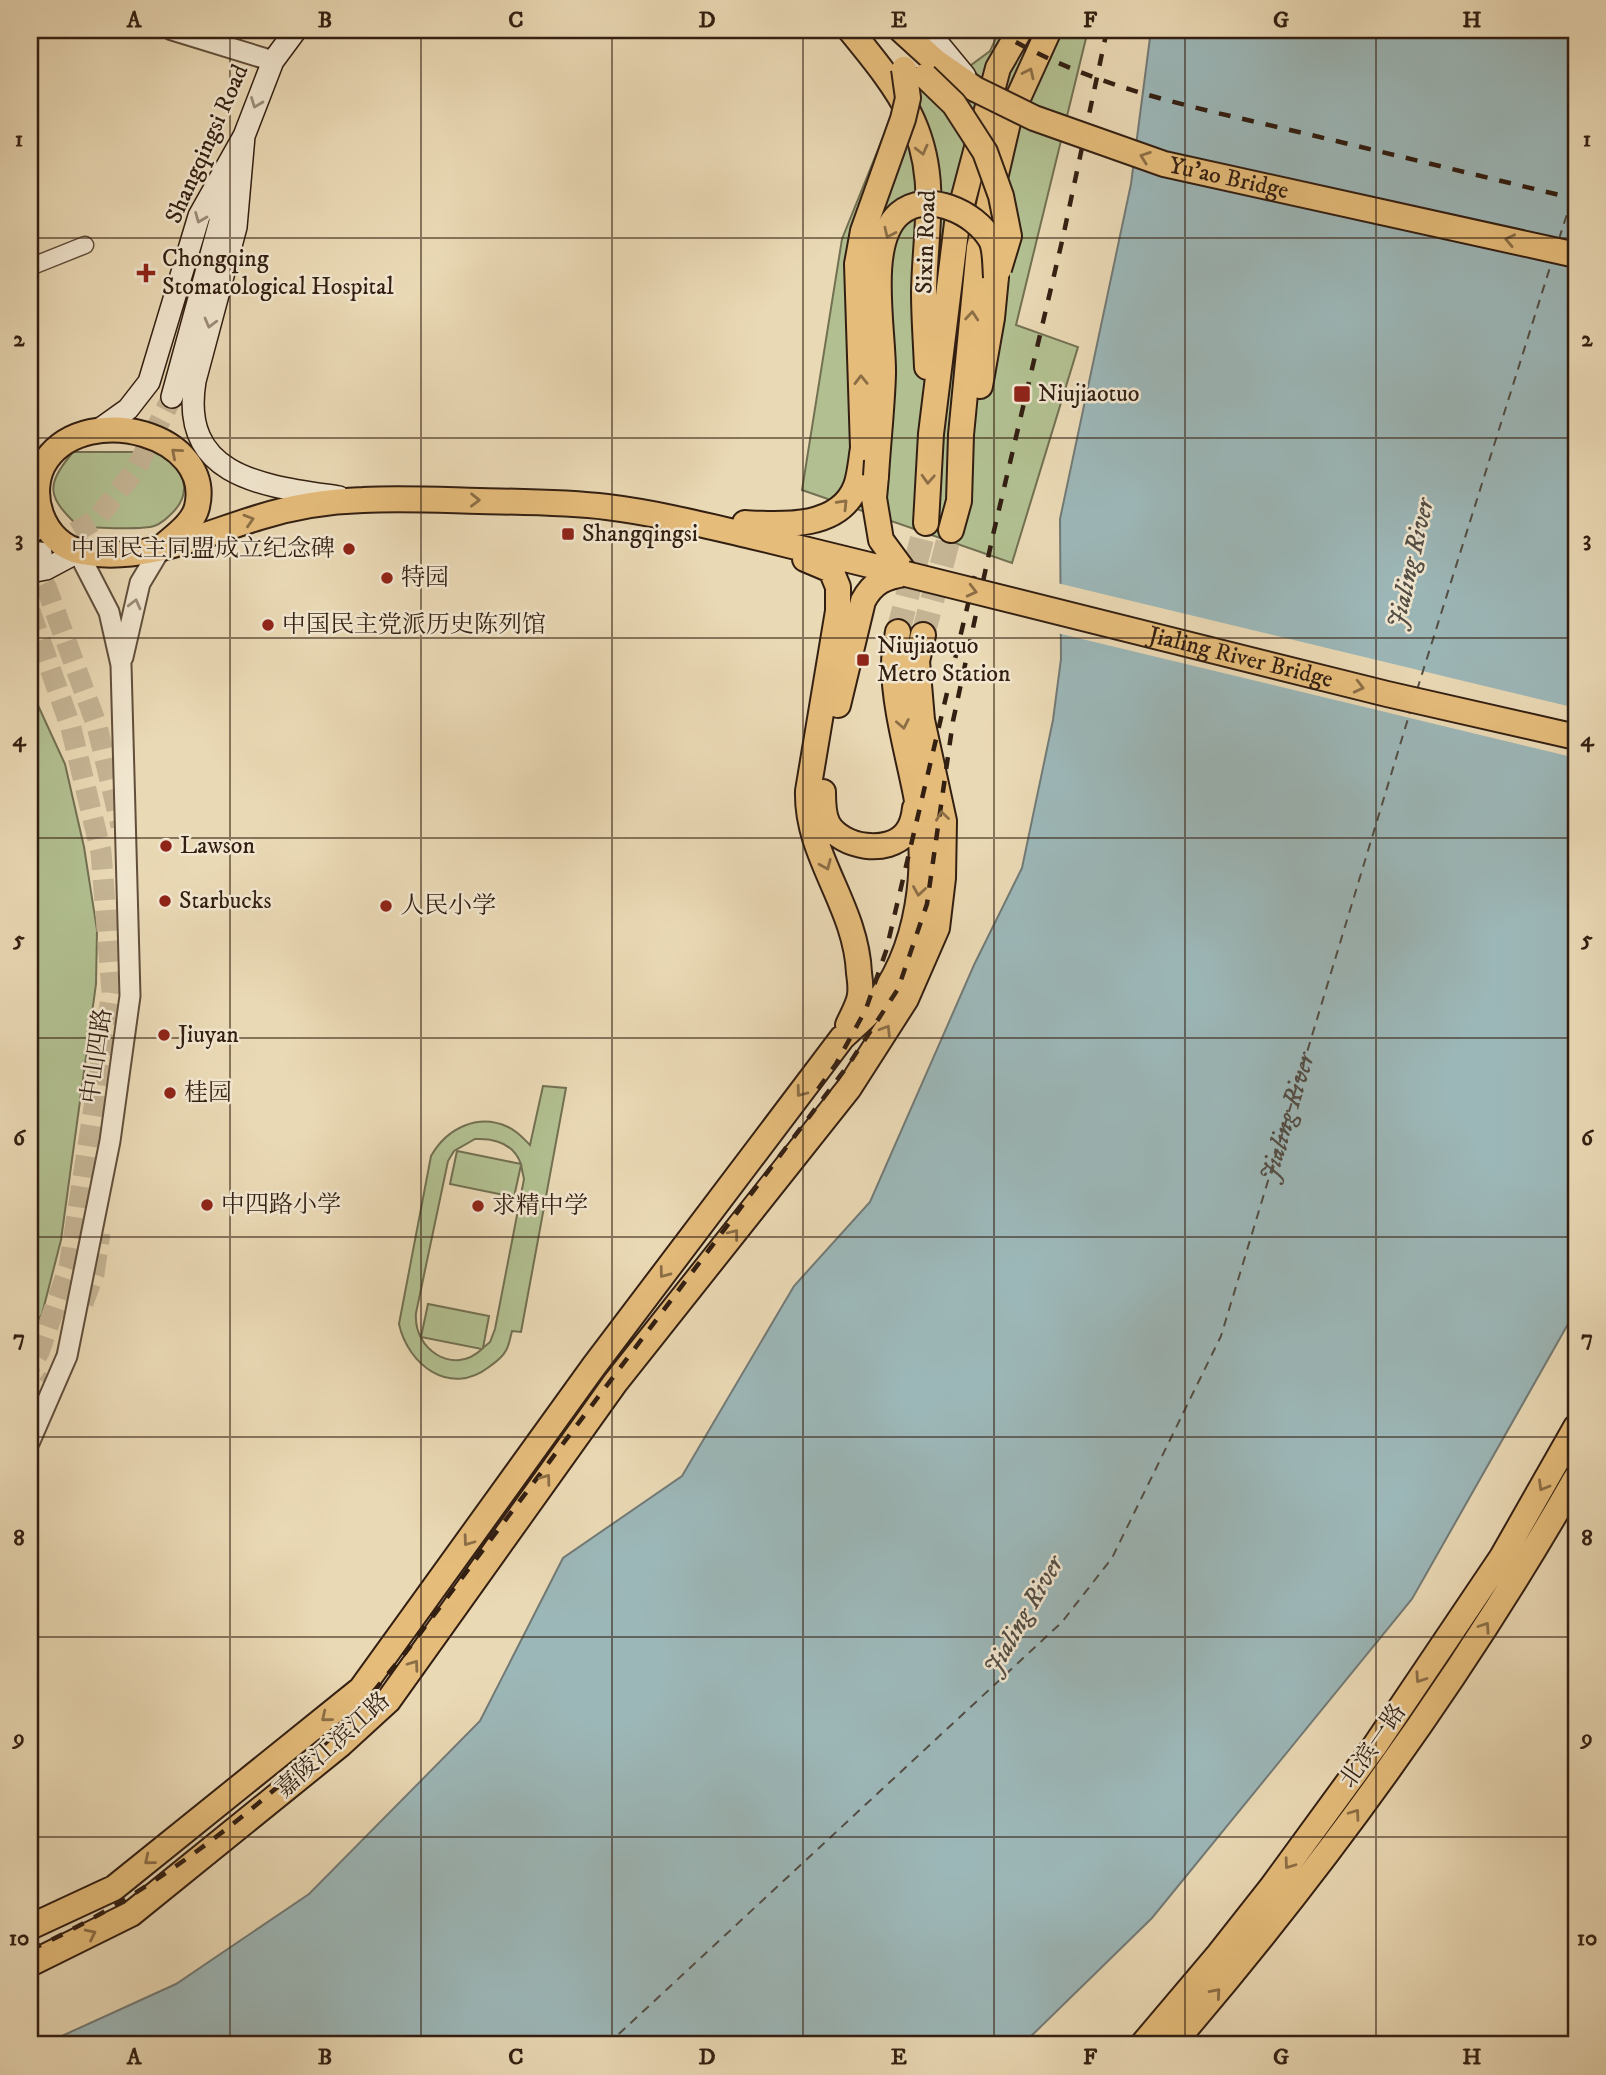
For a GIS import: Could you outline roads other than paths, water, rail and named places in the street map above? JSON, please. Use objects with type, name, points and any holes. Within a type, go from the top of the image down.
[{"type":"main road","name":"Shangqingsi Road","points":[[100,429],[128,409],[149,382],[199,216],[244,136],[273,61],[296,30]]},
{"type":"main road","name":"Sixin Road","points":[[850,30],[880,67],[909,113],[922,146],[929,181],[930,219],[924,292],[931,434]]},
{"type":"main road","points":[[926,523],[931,434],[957,223],[998,68],[1020,30]]},
{"type":"main road","points":[[959,500],[961,435],[979,248],[1009,118],[1049,30]]},
{"type":"main road","points":[[161,548],[185,527],[197,509],[198,482],[183,457],[158,439],[132,430],[100,429],[71,437],[57,447],[45,461],[33,497],[37,528],[78,552],[109,556],[161,548],[296,508],[361,500],[533,502],[608,507],[682,519],[788,526],[828,516],[845,506],[856,486],[863,448],[858,264],[863,231],[903,119],[915,72],[904,34]]},
{"type":"main road","name":"Yu'ao Bridge","points":[[904,34],[935,61],[975,89],[1034,117],[1164,164],[1576,255]]},
{"type":"main road","points":[[915,72],[954,104],[985,152],[1001,195],[1009,236],[996,277]]},
{"type":"main road","points":[[172,397],[244,136]]},
{"type":"main road","points":[[244,136],[236,227],[192,396],[195,426],[217,463],[230,471],[277,485],[361,500]]},
{"type":"main road","points":[[917,799],[908,832],[899,840],[875,846],[842,838],[827,822],[823,792],[842,686],[860,611],[868,592],[880,580],[895,571],[881,540],[874,498],[883,374],[879,265],[886,232],[900,214],[922,204],[949,206],[971,218],[992,241],[996,277],[992,318],[959,500],[951,530]]},
{"type":"main road","points":[[30,445],[57,447]]},
{"type":"main road","points":[[682,519],[823,565],[831,570],[836,578],[838,611],[808,791],[808,811],[812,833],[851,924],[858,953],[860,996],[842,1038]]},
{"type":"main road","name":"Jialing River Bridge","points":[[682,519],[1374,691],[1576,737]]},
{"type":"main road","points":[[30,572],[46,569],[78,552]]},
{"type":"main road","points":[[842,1038],[873,1007],[897,969],[913,925],[921,883],[921,837],[917,799],[898,702],[894,665],[898,632]]},
{"type":"main road","name":"嘉陵江滨江路","points":[[30,1964],[131,1914],[341,1744],[388,1701],[615,1383],[849,1088],[906,999],[937,928],[943,878],[944,821],[922,720],[917,661],[923,635]]},
{"type":"main road","name":"嘉陵江滨江路","points":[[30,1927],[114,1888],[361,1689],[594,1366],[842,1038]]},
{"type":"main road","name":"北滨一路","points":[[1142,2045],[1262,1899],[1374,1747],[1502,1558],[1576,1427]]},
{"type":"main road","name":"北滨一路","points":[[1172,2045],[1289,1904],[1393,1761],[1523,1570],[1576,1478]]},
{"type":"street","points":[[172,30],[273,61]]},
{"type":"street","points":[[30,267],[85,245]]},
{"type":"street","points":[[121,665],[140,583],[161,548]]},
{"type":"street","points":[[78,552],[109,612],[121,665]]},
{"type":"street","name":"中山四路","points":[[30,1441],[67,1356],[110,1141],[130,996],[121,665]]},
{"type":"water","name":"Jialing River","points":[[1151,30],[1576,30],[1576,1310],[1412,1599],[1152,1918],[1022,2045],[42,2045],[176,1984],[309,1894],[480,1721],[563,1558],[682,1476],[794,1286],[870,1202],[974,965],[1022,868],[1053,720],[1061,659],[1060,519],[1131,184]]},
{"type":"tunnel","points":[[48,548],[96,520],[136,469],[172,397]]},
{"type":"tunnel","points":[[898,632],[926,523]]},
{"type":"tunnel","points":[[923,635],[951,530]]},
{"type":"tunnel","points":[[30,556],[47,589],[97,726],[121,826]]},
{"type":"tunnel","points":[[30,611],[71,728],[101,852],[112,992],[69,1267],[39,1352],[30,1367]]},
{"type":"tunnel","points":[[83,1303],[94,1274],[100,1233]]},
{"type":"tunnel","points":[[30,1411],[53,1378]]},
{"type":"railway","points":[[995,30],[1065,66],[1137,92],[1576,199]]},
{"type":"railway","points":[[30,1950],[114,1906],[194,1853],[306,1762],[357,1711],[406,1652],[849,1064],[898,989],[927,904],[953,721],[1107,30]]},
{"type":"railway","points":[[818,1089],[836,1064],[866,1009],[886,951],[976,570]]},
{"type":"place","name":"Chongqing Stomatological Hospital","points":[[146,273]]},
{"type":"place","name":"Niujiaotuo","points":[[1022,394]]},
{"type":"place","name":"Shangqingsi","points":[[568,534]]},
{"type":"place","name":"中国民主同盟成立纪念碑","points":[[349,549]]},
{"type":"place","name":"特园","points":[[387,578]]},
{"type":"place","name":"中国民主党派历史陈列馆","points":[[268,625]]},
{"type":"place","name":"Niujiaotuo Metro Station","points":[[863,660]]},
{"type":"place","name":"Lawson","points":[[166,846]]},
{"type":"place","name":"Starbucks","points":[[165,901]]},
{"type":"place","name":"人民小学","points":[[386,906]]},
{"type":"place","name":"Jiuyan","points":[[164,1035]]},
{"type":"place","name":"桂园","points":[[170,1093]]},
{"type":"place","name":"中四路小学","points":[[207,1205]]},
{"type":"place","name":"求精中学","points":[[478,1206]]}]
